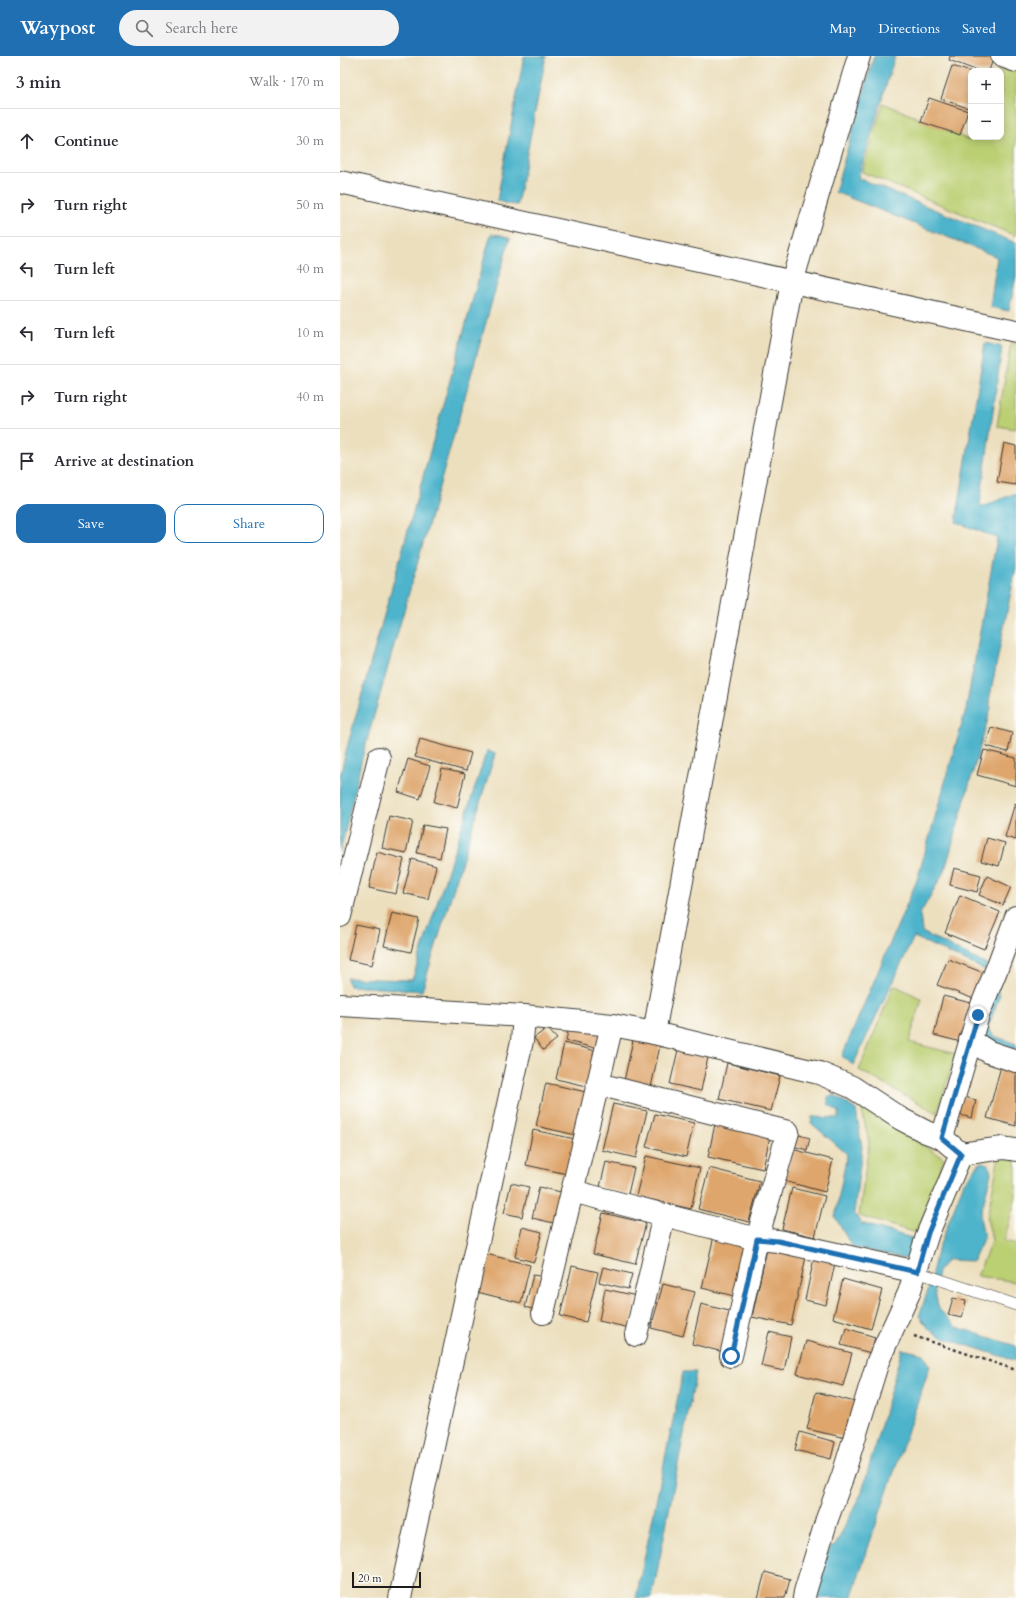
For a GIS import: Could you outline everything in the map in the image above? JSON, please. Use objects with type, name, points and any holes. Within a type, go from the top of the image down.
[{"type":"street","points":[[654,1033],[792,282],[859,56]]},
{"type":"street","points":[[1002,56],[1016,61]]},
{"type":"street","points":[[340,182],[1016,331]]},
{"type":"street","points":[[340,916],[379,758]]},
{"type":"street","points":[[942,1138],[978,1015],[1016,917]]},
{"type":"street","points":[[340,1005],[524,1016],[612,1025],[654,1033],[819,1073],[852,1087],[901,1119],[926,1132],[942,1138],[961,1154],[1003,1148],[1016,1150]]},
{"type":"street","points":[[400,1598],[522,1041],[524,1016]]},
{"type":"street","points":[[543,1313],[612,1025]]},
{"type":"street","points":[[970,1040],[989,1052],[1016,1061]]},
{"type":"street","points":[[598,1084],[788,1132],[757,1239],[731,1356]]},
{"type":"street","points":[[804,1598],[827,1519],[843,1475],[878,1361],[909,1293],[917,1272],[928,1233],[961,1154]]},
{"type":"street","points":[[572,1191],[757,1239],[778,1241],[917,1272]]},
{"type":"street","points":[[636,1335],[664,1215]]},
{"type":"lane","points":[[917,1272],[1016,1304]]},
{"type":"path","points":[[892,1329],[1016,1370]]},
{"type":"green space","points":[[1002,62],[1016,69],[1016,236],[862,172],[883,103],[968,140],[1004,140],[1004,68],[999,68]]},
{"type":"green space","points":[[1011,342],[1016,344],[1016,429],[997,426]]},
{"type":"green space","points":[[894,985],[922,999],[909,1042],[956,1054],[937,1113],[859,1070]]},
{"type":"green space","points":[[861,1107],[944,1158],[917,1233],[859,1216],[869,1142]]},
{"type":"green space","points":[[999,1156],[1016,1157],[1016,1196],[1004,1241],[1016,1244],[1016,1282],[977,1276],[992,1240],[987,1218]]},
{"type":"water","points":[[524,56],[546,56],[517,205],[507,204],[497,200]]},
{"type":"water","points":[[874,56],[895,56],[858,178],[1016,243],[1016,276],[1009,311],[990,307],[997,257],[835,192]]},
{"type":"water","points":[[491,234],[510,238],[362,758],[340,853],[340,776],[346,751]]},
{"type":"water","points":[[985,343],[1002,347],[980,504],[982,507],[1016,494],[1016,567],[989,701],[991,708],[945,870],[920,914],[922,932],[987,965],[985,970],[914,937],[853,1065],[842,1056],[917,880],[966,709],[997,538],[956,522]]},
{"type":"water","points":[[487,750],[495,754],[422,991],[349,986],[347,978],[412,980]]},
{"type":"water","points":[[996,990],[1000,994],[988,1028],[994,1036],[1016,1044],[1016,1050],[986,1039],[980,1028]]},
{"type":"water","points":[[835,1095],[856,1110],[862,1148],[854,1213],[861,1223],[915,1239],[909,1259],[852,1247],[835,1217],[847,1154],[811,1123],[812,1117],[839,1118],[839,1112],[828,1104],[828,1097]]},
{"type":"water","points":[[981,1162],[989,1164],[991,1173],[980,1217],[984,1238],[973,1261],[947,1260],[938,1272],[934,1288],[939,1309],[957,1327],[1016,1346],[1016,1361],[944,1338],[930,1330],[919,1316],[929,1287],[936,1255],[964,1182]]},
{"type":"water","points":[[902,1349],[924,1354],[930,1366],[851,1598],[815,1598],[829,1548],[835,1546],[862,1492]]},
{"type":"water","points":[[683,1372],[696,1372],[652,1598],[636,1598]]},
{"type":"building","points":[[950,56],[994,56],[990,68],[970,68],[949,60]]},
{"type":"building","points":[[952,66],[968,71],[968,108],[941,99]]},
{"type":"building","points":[[929,98],[968,111],[960,135],[921,122]]},
{"type":"building","points":[[1004,443],[1016,446],[1016,485],[997,482]]},
{"type":"building","points":[[991,727],[1012,733],[1008,752],[986,746]]},
{"type":"building","points":[[420,739],[471,753],[466,771],[415,757]]},
{"type":"building","points":[[984,750],[1016,758],[1016,786],[977,775]]},
{"type":"building","points":[[408,759],[430,766],[420,799],[398,792]]},
{"type":"building","points":[[442,769],[465,774],[457,808],[434,802]]},
{"type":"building","points":[[1015,803],[1016,804],[1016,840],[1005,837]]},
{"type":"building","points":[[389,816],[413,821],[406,853],[382,848]]},
{"type":"building","points":[[423,825],[446,829],[440,858],[417,853]]},
{"type":"building","points":[[987,838],[1005,843],[999,866],[981,861]]},
{"type":"building","points":[[377,852],[404,859],[396,894],[369,888]]},
{"type":"building","points":[[412,859],[436,866],[428,899],[403,893]]},
{"type":"building","points":[[954,868],[981,875],[977,892],[950,885]]},
{"type":"building","points":[[987,876],[1011,887],[1003,905],[979,895]]},
{"type":"building","points":[[960,895],[1000,912],[984,949],[945,933]]},
{"type":"building","points":[[392,913],[419,919],[411,952],[384,946]]},
{"type":"building","points":[[356,925],[380,930],[372,965],[348,960]]},
{"type":"building","points":[[948,959],[984,973],[974,999],[937,985]]},
{"type":"building","points":[[943,996],[971,1003],[961,1042],[934,1035]]},
{"type":"building","points":[[569,1025],[603,1033],[599,1049],[566,1041]]},
{"type":"building","points":[[547,1028],[557,1039],[543,1050],[534,1038]]},
{"type":"building","points":[[633,1040],[660,1046],[651,1087],[624,1081]]},
{"type":"building","points":[[564,1043],[600,1052],[591,1087],[556,1079]]},
{"type":"building","points":[[678,1050],[708,1057],[701,1091],[670,1084]]},
{"type":"building","points":[[727,1063],[780,1076],[771,1111],[719,1099]]},
{"type":"building","points":[[1001,1066],[1016,1070],[1016,1126],[987,1118]]},
{"type":"building","points":[[546,1083],[586,1092],[576,1135],[536,1126]]},
{"type":"building","points":[[960,1096],[976,1100],[972,1118],[956,1114]]},
{"type":"building","points":[[613,1104],[647,1111],[636,1158],[602,1150]]},
{"type":"building","points":[[655,1114],[694,1123],[686,1157],[646,1147]]},
{"type":"building","points":[[715,1124],[770,1136],[763,1169],[708,1157]]},
{"type":"building","points":[[533,1130],[575,1139],[567,1174],[526,1165]]},
{"type":"building","points":[[792,1133],[810,1138],[807,1150],[789,1145]]},
{"type":"building","points":[[792,1149],[833,1160],[825,1192],[784,1181]]},
{"type":"building","points":[[646,1156],[700,1168],[691,1209],[636,1196]]},
{"type":"building","points":[[606,1162],[634,1168],[628,1194],[600,1187]]},
{"type":"building","points":[[709,1168],[760,1181],[749,1222],[698,1209]]},
{"type":"building","points":[[511,1183],[529,1187],[522,1217],[504,1213]]},
{"type":"building","points":[[539,1187],[561,1192],[554,1223],[532,1218]]},
{"type":"building","points":[[792,1188],[825,1196],[815,1237],[782,1229]]},
{"type":"building","points":[[603,1213],[646,1223],[635,1264],[593,1254]]},
{"type":"building","points":[[522,1227],[542,1232],[534,1262],[515,1257]]},
{"type":"building","points":[[714,1236],[746,1243],[734,1296],[702,1288]]},
{"type":"building","points":[[767,1249],[806,1257],[791,1325],[752,1317]]},
{"type":"building","points":[[486,1254],[530,1265],[521,1303],[477,1292]]},
{"type":"building","points":[[814,1258],[835,1263],[826,1305],[805,1300]]},
{"type":"building","points":[[572,1266],[598,1272],[586,1322],[560,1316]]},
{"type":"building","points":[[603,1267],[632,1274],[628,1289],[599,1282]]},
{"type":"building","points":[[533,1275],[544,1277],[536,1310],[525,1307]]},
{"type":"building","points":[[843,1279],[882,1290],[871,1329],[833,1318]]},
{"type":"building","points":[[663,1284],[695,1292],[683,1336],[651,1328]]},
{"type":"building","points":[[605,1289],[637,1296],[630,1328],[599,1321]]},
{"type":"building","points":[[953,1298],[966,1301],[962,1318],[948,1315]]},
{"type":"building","points":[[701,1304],[733,1312],[723,1352],[692,1344]]},
{"type":"building","points":[[846,1328],[875,1337],[871,1353],[841,1345]]},
{"type":"building","points":[[769,1332],[791,1337],[784,1371],[761,1366]]},
{"type":"building","points":[[806,1341],[852,1353],[843,1386],[797,1374]]},
{"type":"building","points":[[816,1392],[855,1402],[846,1438],[807,1429]]},
{"type":"building","points":[[800,1432],[835,1442],[831,1459],[795,1450]]},
{"type":"building","points":[[765,1572],[790,1579],[785,1598],[758,1598]]},
{"type":"route","points":[[731,1356],[757,1239],[778,1241],[917,1272],[928,1233],[961,1154],[942,1138],[978,1015]]}]
